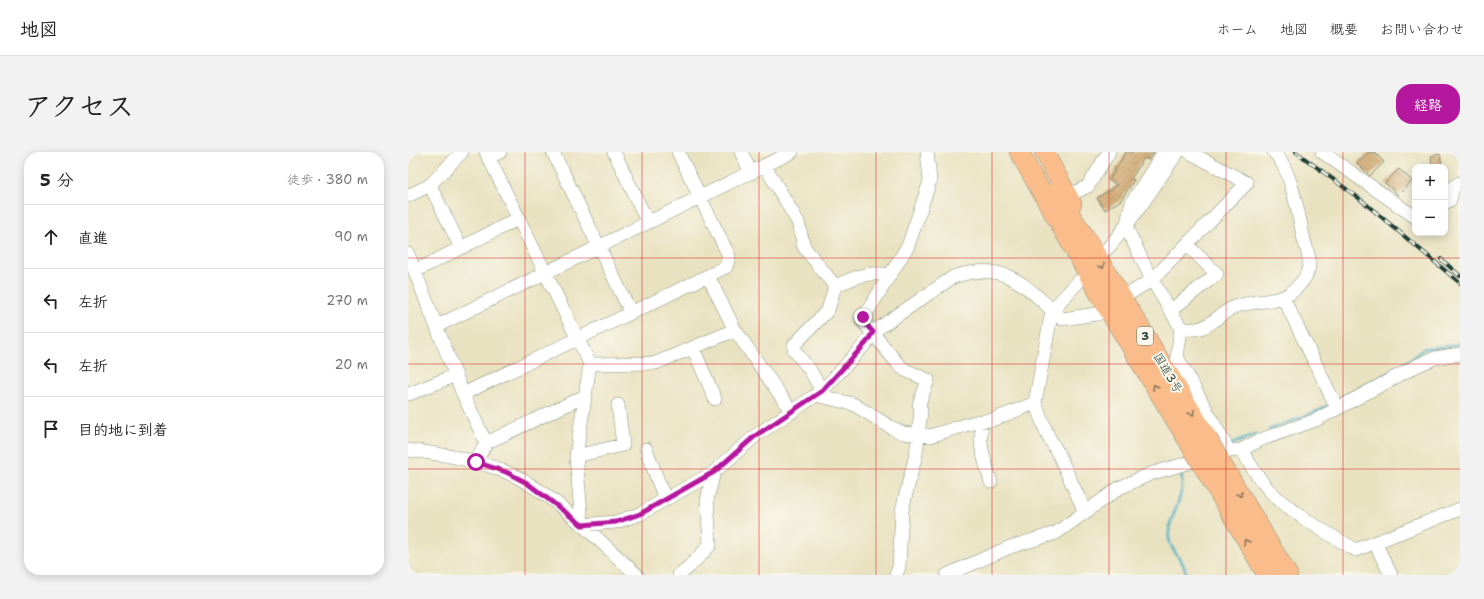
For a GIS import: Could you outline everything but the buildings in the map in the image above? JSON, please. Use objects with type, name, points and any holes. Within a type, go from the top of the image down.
[{"type":"highway","points":[[1007,152],[1050,223],[1076,236]]},
{"type":"highway","name":"国道3号","points":[[1019,152],[1076,236],[1199,441],[1223,457],[1288,575]]},
{"type":"highway","name":"国道3号","points":[[1032,152],[1066,209],[1076,236]]},
{"type":"highway","points":[[1044,152],[1074,208],[1076,236]]},
{"type":"highway","name":"国道3号","points":[[1223,457],[1267,575]]},
{"type":"street","points":[[408,196],[430,185],[462,152]]},
{"type":"street","points":[[552,152],[631,313]]},
{"type":"street","points":[[614,152],[648,222]]},
{"type":"street","points":[[463,394],[726,268],[729,256],[701,196],[678,152]]},
{"type":"street","points":[[741,152],[751,173]]},
{"type":"street","points":[[436,326],[792,152]]},
{"type":"street","points":[[896,575],[899,567],[902,510],[916,454],[921,411],[919,404],[928,380],[905,370],[898,364],[862,320],[908,246],[930,181],[927,152]]},
{"type":"street","points":[[1068,196],[1088,186],[1109,152]]},
{"type":"street","points":[[1164,152],[1132,202],[1126,227],[1152,280],[1181,328],[1177,357],[1223,457],[1265,485],[1283,504],[1333,537],[1356,550],[1460,509]]},
{"type":"street","points":[[1107,249],[1126,227],[1178,152]]},
{"type":"street","points":[[582,525],[616,522],[640,514],[714,472],[755,436],[819,393],[866,343],[873,332],[952,277],[966,272],[994,272],[1008,276],[1023,283],[1062,319],[1097,314],[1115,303],[1152,280],[1247,183],[1189,152]]},
{"type":"street","points":[[1181,328],[1198,330],[1229,310],[1243,303],[1283,297],[1292,293],[1307,275],[1310,264],[1288,178],[1278,156],[1274,152]]},
{"type":"street","points":[[1322,152],[1412,215]]},
{"type":"street","points":[[491,154],[518,219],[590,364],[576,456],[582,525]]},
{"type":"street","points":[[765,166],[798,222],[804,247],[835,286]]},
{"type":"street","points":[[1448,201],[1450,200],[1454,187],[1460,183]]},
{"type":"street","points":[[430,185],[461,248]]},
{"type":"street","points":[[415,271],[518,219]]},
{"type":"street","points":[[1171,310],[1217,274],[1187,245]]},
{"type":"street","points":[[408,254],[463,394],[486,443]]},
{"type":"street","points":[[835,286],[865,274],[875,272],[890,275]]},
{"type":"street","points":[[708,276],[735,330],[792,412]]},
{"type":"street","points":[[1079,281],[1052,310],[1035,403],[1048,436],[1059,455],[1084,512]]},
{"type":"street","points":[[819,393],[810,370],[794,350],[794,345],[828,310],[835,286]]},
{"type":"street","points":[[1283,297],[1336,408]]},
{"type":"street","points":[[590,364],[656,363],[735,330]]},
{"type":"street","points":[[693,348],[715,399]]},
{"type":"street","points":[[947,575],[1010,547],[1056,533],[1119,488],[1150,474],[1223,457],[1260,440],[1316,420],[1336,408],[1404,374],[1416,366],[1435,358],[1460,354]]},
{"type":"street","points":[[408,392],[409,394],[456,375]]},
{"type":"street","points":[[819,393],[853,404],[903,433],[930,436],[960,426],[992,420],[1035,403]]},
{"type":"street","points":[[476,462],[486,443],[585,396]]},
{"type":"street","points":[[576,456],[622,445],[618,406]]},
{"type":"street","points":[[983,421],[980,435],[981,447],[991,482]]},
{"type":"street","points":[[646,449],[665,499]]},
{"type":"street","points":[[408,450],[456,457],[476,462],[506,472],[527,483],[582,525],[637,575]]},
{"type":"street","points":[[679,575],[710,545],[707,500],[714,472]]},
{"type":"street","points":[[1375,543],[1391,575]]},
{"type":"waterway","points":[[1338,399],[1399,368],[1425,348],[1455,345],[1460,343]]},
{"type":"waterway","points":[[1269,430],[1318,411],[1330,404]]},
{"type":"waterway","points":[[1229,445],[1256,435]]},
{"type":"waterway","points":[[1181,470],[1181,493],[1170,526],[1169,539],[1172,549],[1184,565],[1186,575]]},
{"type":"railway","points":[[1296,152],[1360,199],[1460,283]]},
{"type":"railway","points":[[1441,259],[1460,276]]},
{"type":"route","points":[[476,462],[506,472],[527,483],[582,525],[616,522],[640,514],[714,472],[755,436],[822,391],[866,343],[873,332],[862,320],[863,317]]}]
